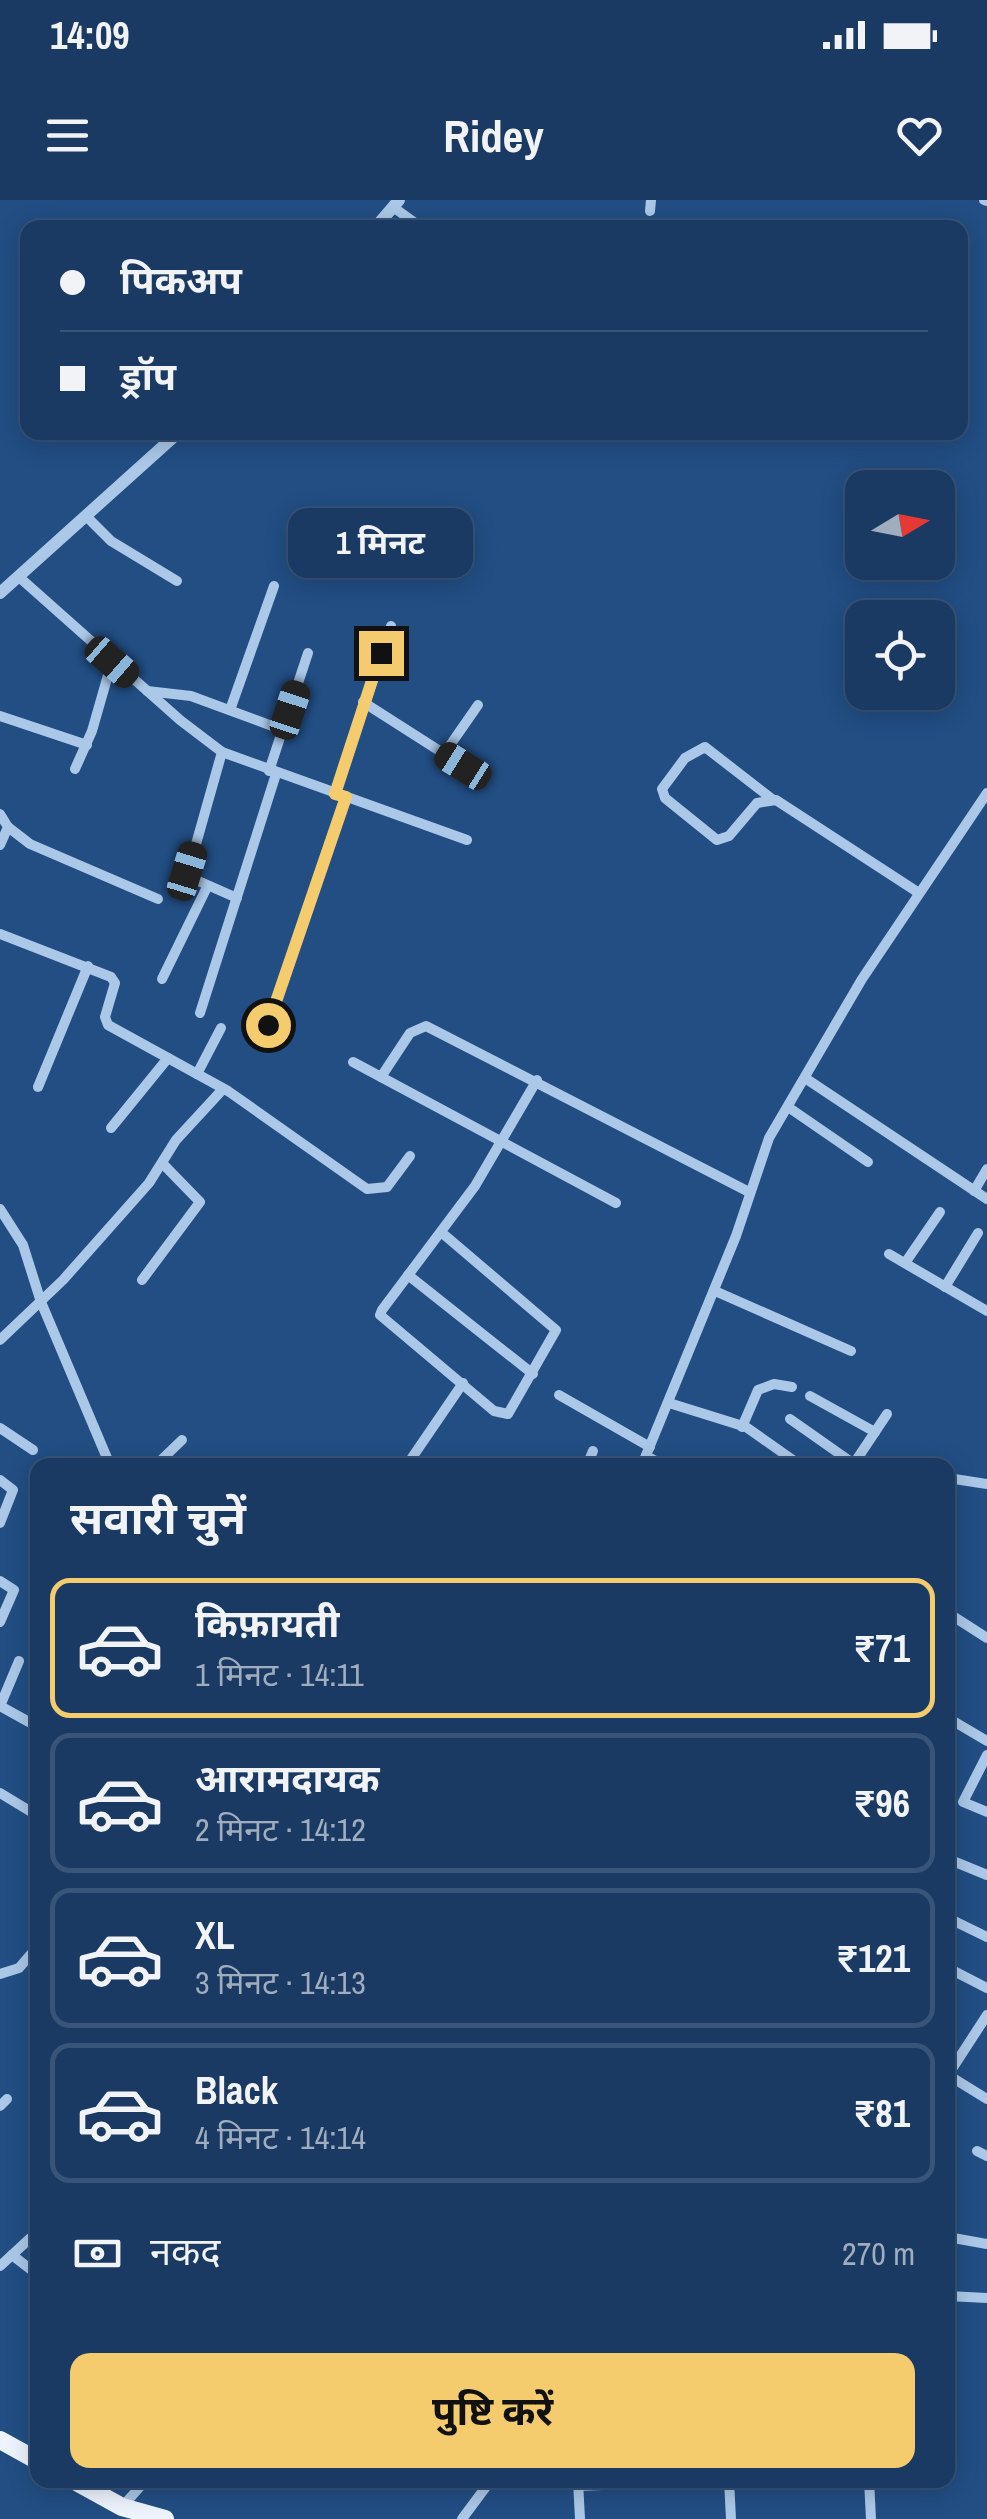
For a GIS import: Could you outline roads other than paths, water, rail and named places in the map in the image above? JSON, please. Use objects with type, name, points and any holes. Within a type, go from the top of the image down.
[{"type":"main road","points":[[0,2440],[30,2457]]},
{"type":"main road","points":[[87,2488],[122,2507],[165,2519]]},
{"type":"street","points":[[0,593],[169,440]]},
{"type":"street","points":[[87,516],[111,541],[177,580]]},
{"type":"street","points":[[19,576],[112,662],[222,752],[466,840]]},
{"type":"street","points":[[230,710],[274,586]]},
{"type":"street","points":[[268,1025],[341,795],[363,702],[391,626]]},
{"type":"street","points":[[200,1013],[308,653]]},
{"type":"street","points":[[74,770],[87,745],[112,662]]},
{"type":"street","points":[[146,691],[183,694],[283,730]]},
{"type":"street","points":[[363,702],[482,778]]},
{"type":"street","points":[[444,754],[478,705]]},
{"type":"street","points":[[0,716],[87,745]]},
{"type":"street","points":[[772,799],[757,803],[729,836],[717,840],[665,798],[662,789],[685,758],[705,747],[772,799],[919,894]]},
{"type":"street","points":[[222,752],[186,876],[237,898]]},
{"type":"street","points":[[560,1395],[646,1456],[715,1290],[769,1138],[862,979],[987,793]]},
{"type":"street","points":[[0,814],[30,844],[158,899]]},
{"type":"street","points":[[0,845],[8,826]]},
{"type":"street","points":[[162,978],[207,887]]},
{"type":"street","points":[[0,934],[88,966],[114,980],[106,1023],[223,1089],[372,1190],[387,1187],[410,1156]]},
{"type":"street","points":[[38,1087],[88,966]]},
{"type":"street","points":[[381,1077],[410,1033],[426,1026],[750,1192]]},
{"type":"street","points":[[197,1074],[222,1028]]},
{"type":"street","points":[[111,1128],[168,1058]]},
{"type":"street","points":[[353,1062],[616,1203]]},
{"type":"street","points":[[804,1078],[987,1199]]},
{"type":"street","points":[[441,1232],[554,1325],[556,1335],[504,1416],[380,1318],[503,1140],[537,1080]]},
{"type":"street","points":[[0,1340],[41,1302],[164,1165],[176,1140],[223,1089]]},
{"type":"street","points":[[788,1107],[868,1162]]},
{"type":"street","points":[[142,1280],[200,1202],[164,1165]]},
{"type":"street","points":[[974,1191],[987,1170]]},
{"type":"street","points":[[0,1209],[23,1245],[41,1302],[107,1458]]},
{"type":"street","points":[[905,1264],[940,1212]]},
{"type":"street","points":[[945,1287],[978,1233]]},
{"type":"street","points":[[889,1254],[987,1311]]},
{"type":"street","points":[[408,1275],[533,1374]]},
{"type":"street","points":[[715,1290],[852,1351]]},
{"type":"street","points":[[0,1323],[11,1330]]},
{"type":"street","points":[[412,1458],[463,1383]]},
{"type":"street","points":[[742,1427],[758,1390],[774,1384],[792,1387]]},
{"type":"street","points":[[810,1396],[875,1432]]},
{"type":"street","points":[[669,1403],[742,1427],[789,1458]]},
{"type":"street","points":[[858,1458],[887,1414]]},
{"type":"street","points":[[790,1420],[844,1458]]},
{"type":"street","points":[[0,1428],[33,1450]]},
{"type":"street","points":[[163,1458],[182,1440]]},
{"type":"street","points":[[590,1458],[593,1451]]},
{"type":"street","points":[[955,1479],[987,1484]]},
{"type":"street","points":[[0,1480],[13,1490],[0,1523]]},
{"type":"street","points":[[0,1581],[14,1590],[0,1622]]},
{"type":"street","points":[[955,1617],[987,1638]]},
{"type":"street","points":[[19,1661],[0,1706],[30,1723]]},
{"type":"street","points":[[955,1722],[987,1741]]},
{"type":"street","points":[[964,1805],[987,1755]]},
{"type":"street","points":[[0,1793],[30,1811]]},
{"type":"street","points":[[955,1805],[987,1812]]},
{"type":"street","points":[[955,1862],[987,1875]]},
{"type":"street","points":[[955,1921],[987,1937]]},
{"type":"street","points":[[0,1974],[19,1968],[30,1955]]},
{"type":"street","points":[[955,1972],[987,1988]]},
{"type":"street","points":[[955,2066],[983,2030],[987,2015]]},
{"type":"street","points":[[955,2079],[987,2099]]},
{"type":"street","points":[[30,2238],[4,2260],[30,2272]]},
{"type":"street","points":[[955,2238],[987,2244]]},
{"type":"street","points":[[955,2296],[987,2298]]},
{"type":"street","points":[[122,2507],[139,2488]]},
{"type":"street","points":[[462,2519],[485,2488]]},
{"type":"street","points":[[578,2488],[580,2519]]},
{"type":"street","points":[[728,2488],[731,2519]]},
{"type":"street","points":[[869,2488],[870,2519]]}]
